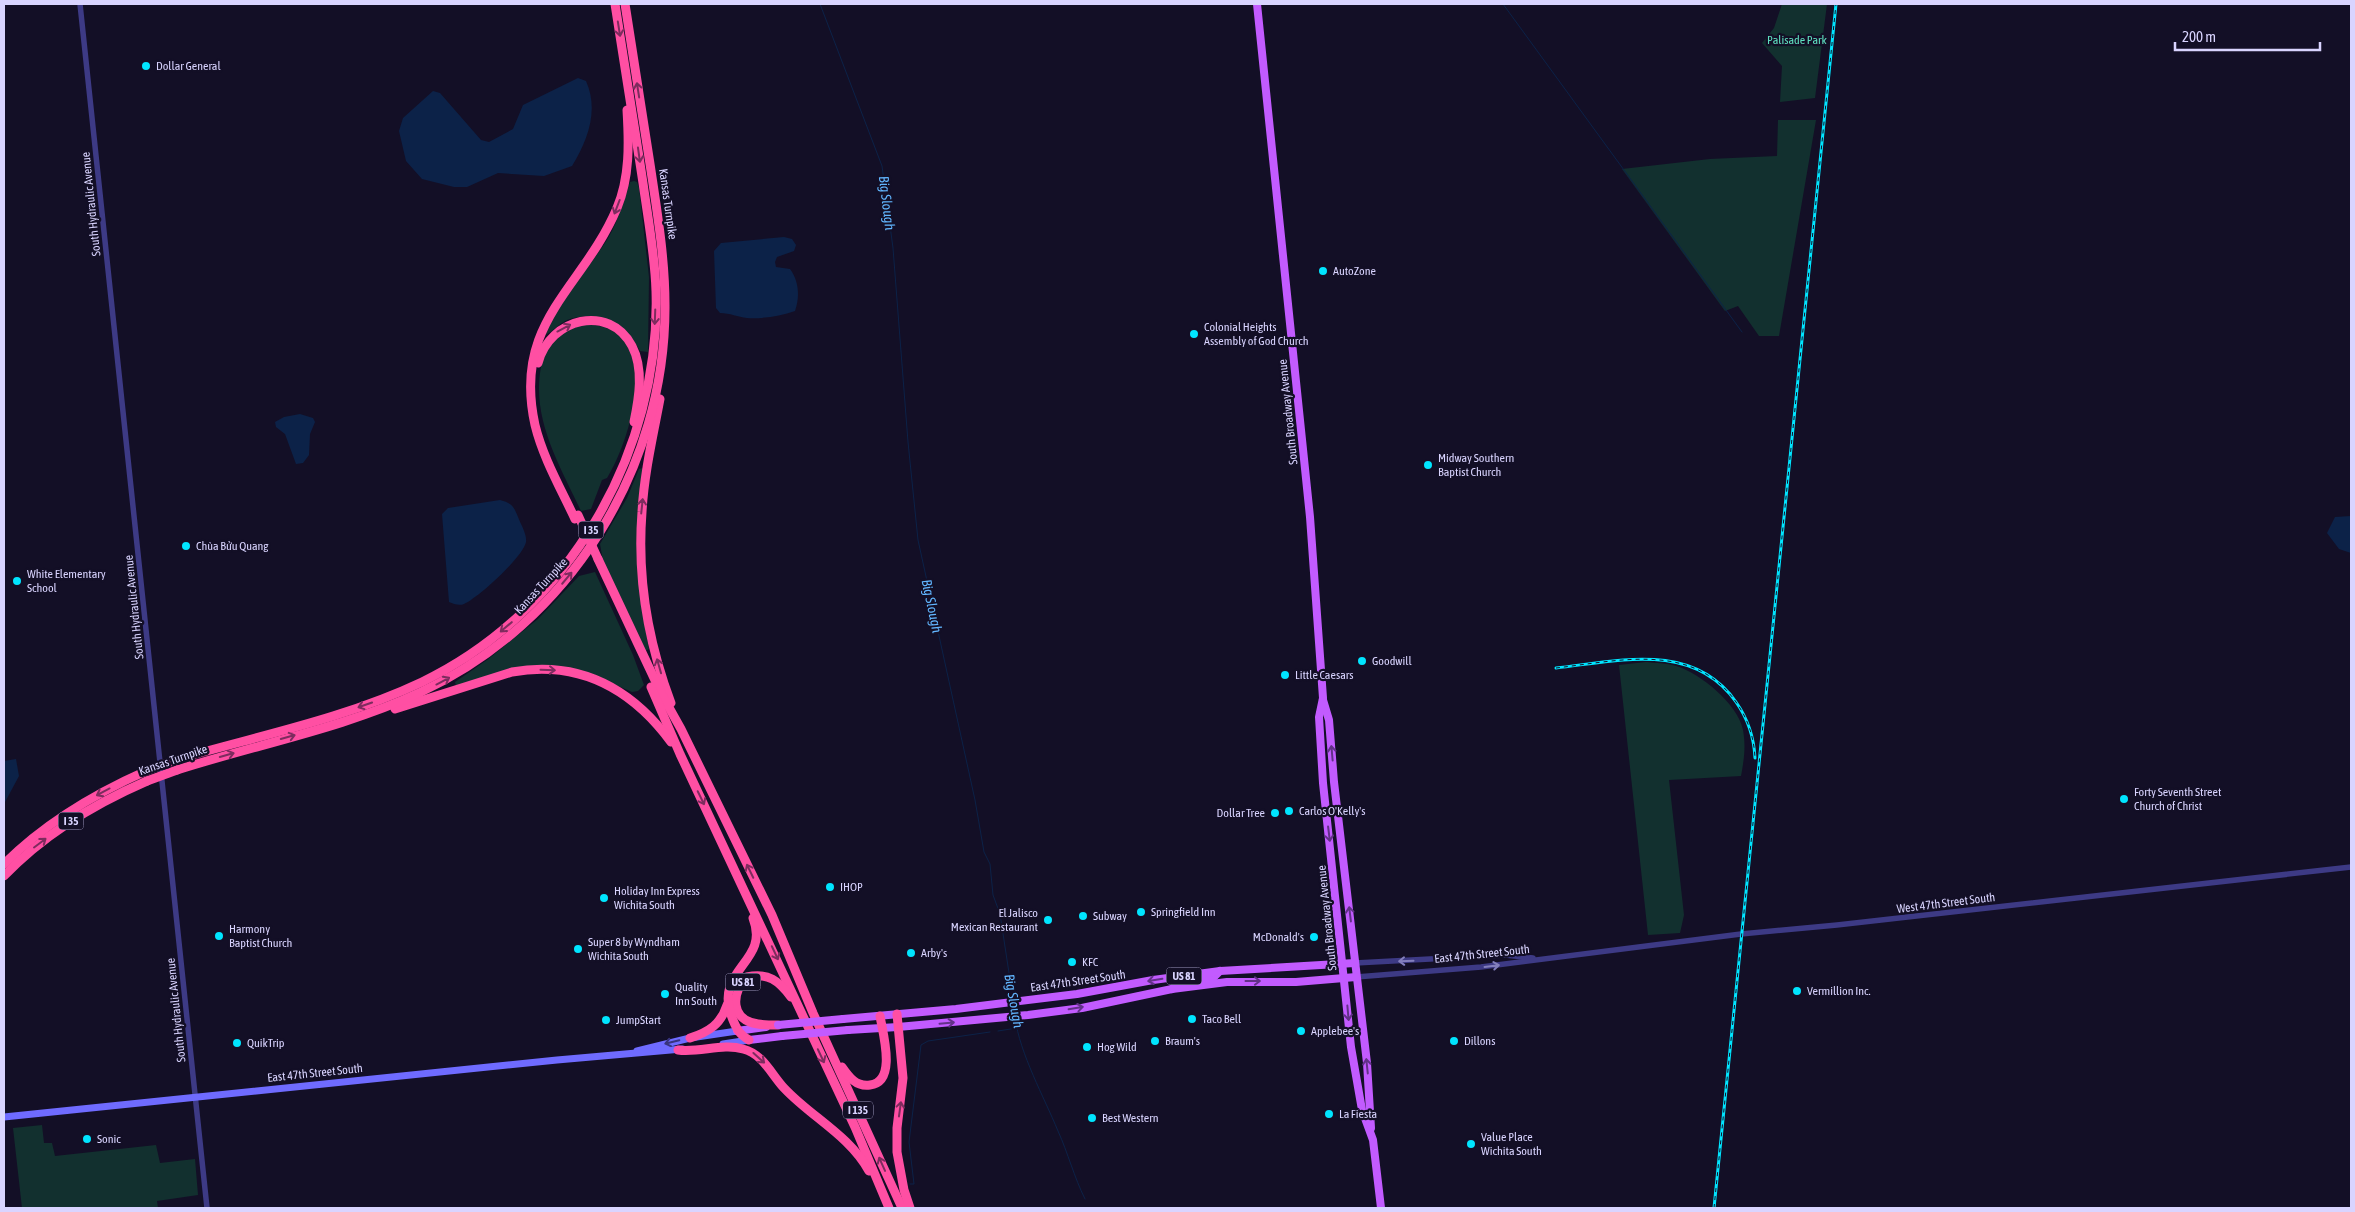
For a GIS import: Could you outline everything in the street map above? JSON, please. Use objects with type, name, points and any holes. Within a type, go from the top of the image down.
[{"type":"highway","name":"Kansas Turnpike","points":[[4,864],[36,835],[72,809],[146,771],[175,760],[355,708],[400,691],[439,673],[473,652],[522,612],[557,576],[599,517],[623,467],[638,425],[650,377],[656,315],[652,250],[615,4]]},
{"type":"highway","name":"Kansas Turnpike","points":[[4,876],[33,849],[76,818],[112,797],[147,781],[177,770],[333,724],[402,701],[465,668],[509,636],[555,593],[598,536],[627,484],[648,425],[658,383],[664,345],[665,306],[661,240],[625,4]]},
{"type":"highway","points":[[623,55],[628,142],[622,192],[618,206],[601,238],[551,311],[536,346],[531,377],[533,412],[539,440],[662,696],[681,729]]},
{"type":"highway","points":[[576,517],[542,435],[536,405],[536,383],[540,356],[549,339],[566,326],[592,321],[611,326],[626,338],[635,353],[639,379],[634,421],[621,463],[601,508],[599,517]]},
{"type":"highway","points":[[664,345],[664,380],[642,511],[641,560],[649,630],[663,680],[681,729]]},
{"type":"highway","points":[[597,562],[680,754]]},
{"type":"highway","points":[[333,724],[354,722],[512,672],[561,670],[610,685],[629,697],[653,719],[680,754]]},
{"type":"highway","name":"I 135","points":[[681,729],[772,914],[902,1208]]},
{"type":"highway","name":"I 135","points":[[680,754],[802,1012],[888,1206]]},
{"type":"highway","points":[[732,862],[757,928],[757,939],[750,955],[731,982],[726,997],[727,1006],[737,1031],[749,1040]]},
{"type":"highway","name":"US 81","points":[[778,1025],[753,1023],[742,1018],[737,1012],[734,1006],[737,989],[747,977],[763,975],[772,978],[783,986],[802,1012]]},
{"type":"highway","points":[[690,1038],[715,1027],[722,1019],[727,1006]]},
{"type":"highway","points":[[897,1014],[904,1078],[897,1128],[897,1152],[904,1190],[910,1208]]},
{"type":"highway","points":[[834,1057],[852,1080],[859,1084],[876,1084],[885,1073],[886,1052],[880,1016]]},
{"type":"highway","points":[[678,1050],[690,1052],[735,1047],[752,1052],[767,1066],[783,1087],[841,1136],[865,1164],[888,1206]]},
{"type":"main road","name":"South Broadway Avenue","points":[[1257,4],[1310,517],[1323,698],[1329,720],[1334,782],[1367,1063],[1371,1133],[1381,1208]]},
{"type":"main road","name":"South Broadway Avenue","points":[[1323,698],[1319,717],[1323,783],[1357,1088],[1362,1110],[1371,1133]]},
{"type":"main road","name":"East 47th Street South","points":[[630,1053],[690,1038],[778,1025],[880,1016],[1100,991],[1153,980],[1220,971],[1355,963]]},
{"type":"main road","points":[[1227,982],[1230,974],[1265,972],[1276,968]]},
{"type":"main road","points":[[1172,989],[1180,982],[1214,977],[1220,971]]},
{"type":"main road","name":"East 47th Street South","points":[[4,1117],[630,1053],[678,1050],[782,1036],[1028,1015],[1082,1008],[1172,989],[1227,982],[1296,982],[1356,977]]},
{"type":"street","name":"South Hydraulic Avenue","points":[[80,4],[207,1208]]},
{"type":"street","name":"West 47th Street South","points":[[1542,958],[1741,934],[1837,925],[2351,867]]},
{"type":"street","name":"East 47th Street South","points":[[1355,963],[1505,955],[1542,958]]},
{"type":"street","name":"East 47th Street South","points":[[1356,977],[1481,967],[1542,958]]},
{"type":"green space","name":"Palisade Park","points":[[1782,4],[1827,4],[1815,98],[1780,102],[1782,66],[1762,43],[1774,28]]},
{"type":"green space","points":[[1778,120],[1816,120],[1779,336],[1759,336],[1738,306],[1725,311],[1622,169],[1710,159],[1777,156]]},
{"type":"green space","points":[[630,182],[637,182],[639,188],[649,277],[648,352],[640,351],[634,341],[619,326],[610,321],[590,316],[567,320],[545,335],[564,300],[608,238],[619,215]]},
{"type":"green space","points":[[581,325],[608,328],[625,341],[633,360],[636,384],[633,410],[617,459],[607,478],[602,480],[591,509],[581,511],[549,442],[540,405],[539,386],[542,362],[552,343],[563,332]]},
{"type":"green space","points":[[643,468],[637,537],[639,580],[649,649],[645,651],[603,561],[600,544],[627,498],[639,469]]},
{"type":"green space","points":[[595,572],[633,655],[644,685],[638,691],[632,692],[595,676],[554,667],[456,686],[455,682],[487,660],[538,619],[579,576]]},
{"type":"green space","points":[[1646,662],[1676,666],[1706,682],[1734,710],[1740,720],[1744,736],[1741,776],[1669,780],[1684,915],[1680,933],[1648,935],[1619,665]]},
{"type":"green space","points":[[42,1125],[44,1143],[52,1143],[55,1156],[156,1145],[160,1163],[195,1159],[198,1195],[157,1201],[158,1208],[22,1208],[13,1128]]},
{"type":"water","points":[[578,78],[586,81],[592,103],[592,114],[583,146],[572,166],[544,176],[498,173],[467,187],[454,187],[422,179],[406,161],[399,131],[403,118],[433,91],[440,93],[481,140],[489,142],[513,129],[523,105]]},
{"type":"water","points":[[784,237],[792,239],[796,245],[794,251],[777,257],[775,262],[776,267],[790,269],[793,274],[797,284],[798,295],[795,311],[759,318],[747,318],[720,313],[716,308],[714,251],[721,243]]},
{"type":"water","points":[[300,414],[313,418],[315,422],[310,434],[309,455],[303,463],[296,464],[285,434],[276,427],[275,422],[284,417]]},
{"type":"water","points":[[500,500],[512,506],[524,530],[526,542],[523,549],[509,567],[471,600],[460,605],[449,602],[442,514],[448,508]]},
{"type":"water","points":[[2351,516],[2351,553],[2339,549],[2327,533],[2335,517]]},
{"type":"water","points":[[16,759],[19,776],[4,804],[4,761]]},
{"type":"waterway","name":"Big Slough","points":[[820,4],[882,166],[893,248],[908,442],[918,540],[975,800],[984,852],[990,864],[993,895],[1000,914],[1013,999]]},
{"type":"waterway","points":[[1503,4],[1742,332]]},
{"type":"waterway","name":"Big Slough","points":[[1015,1018],[1027,1061],[1062,1139],[1085,1199]]},
{"type":"waterway","points":[[998,1031],[1017,1028]]},
{"type":"waterway","points":[[910,1184],[914,1184],[909,1142],[921,1045],[928,1041],[990,1032]]},
{"type":"railway","points":[[1714,1208],[1836,4]]},
{"type":"railway","points":[[1556,668],[1604,662],[1653,660],[1676,663],[1698,670],[1718,683],[1740,708],[1750,729],[1755,758]]},
{"type":"place","name":"Dollar General","points":[[146,66]]},
{"type":"place","name":"AutoZone","points":[[1323,271]]},
{"type":"place","name":"Colonial Heights Assembly of God Church","points":[[1194,334]]},
{"type":"place","name":"Midway Southern Baptist Church","points":[[1428,465]]},
{"type":"place","name":"Chùa Bửu Quang","points":[[186,546]]},
{"type":"place","name":"White Elementary School","points":[[17,581]]},
{"type":"place","name":"Goodwill","points":[[1362,661]]},
{"type":"place","name":"Little Caesars","points":[[1285,675]]},
{"type":"place","name":"Forty Seventh Street Church of Christ","points":[[2124,799]]},
{"type":"place","name":"Carlos O'Kelly's","points":[[1289,811]]},
{"type":"place","name":"Dollar Tree","points":[[1275,813]]},
{"type":"place","name":"IHOP","points":[[830,887]]},
{"type":"place","name":"Holiday Inn Express Wichita South","points":[[604,898]]},
{"type":"place","name":"Springfield Inn","points":[[1141,912]]},
{"type":"place","name":"Subway","points":[[1083,916]]},
{"type":"place","name":"El Jalisco Mexican Restaurant","points":[[1048,920]]},
{"type":"place","name":"Harmony Baptist Church","points":[[219,936]]},
{"type":"place","name":"McDonald's","points":[[1314,937]]},
{"type":"place","name":"Super 8 by Wyndham Wichita South","points":[[578,949]]},
{"type":"place","name":"Arby's","points":[[911,953]]},
{"type":"place","name":"KFC","points":[[1072,962]]},
{"type":"place","name":"Vermillion Inc.","points":[[1797,991]]},
{"type":"place","name":"Quality Inn South","points":[[665,994]]},
{"type":"place","name":"Taco Bell","points":[[1192,1019]]},
{"type":"place","name":"JumpStart","points":[[606,1020]]},
{"type":"place","name":"Applebee's","points":[[1301,1031]]},
{"type":"place","name":"Braum's","points":[[1155,1041]]},
{"type":"place","name":"Dillons","points":[[1454,1041]]},
{"type":"place","name":"QuikTrip","points":[[237,1043]]},
{"type":"place","name":"Hog Wild","points":[[1087,1047]]},
{"type":"place","name":"La Fiesta","points":[[1329,1114]]},
{"type":"place","name":"Best Western","points":[[1092,1118]]},
{"type":"place","name":"Sonic","points":[[87,1139]]},
{"type":"place","name":"Value Place Wichita South","points":[[1471,1144]]}]
